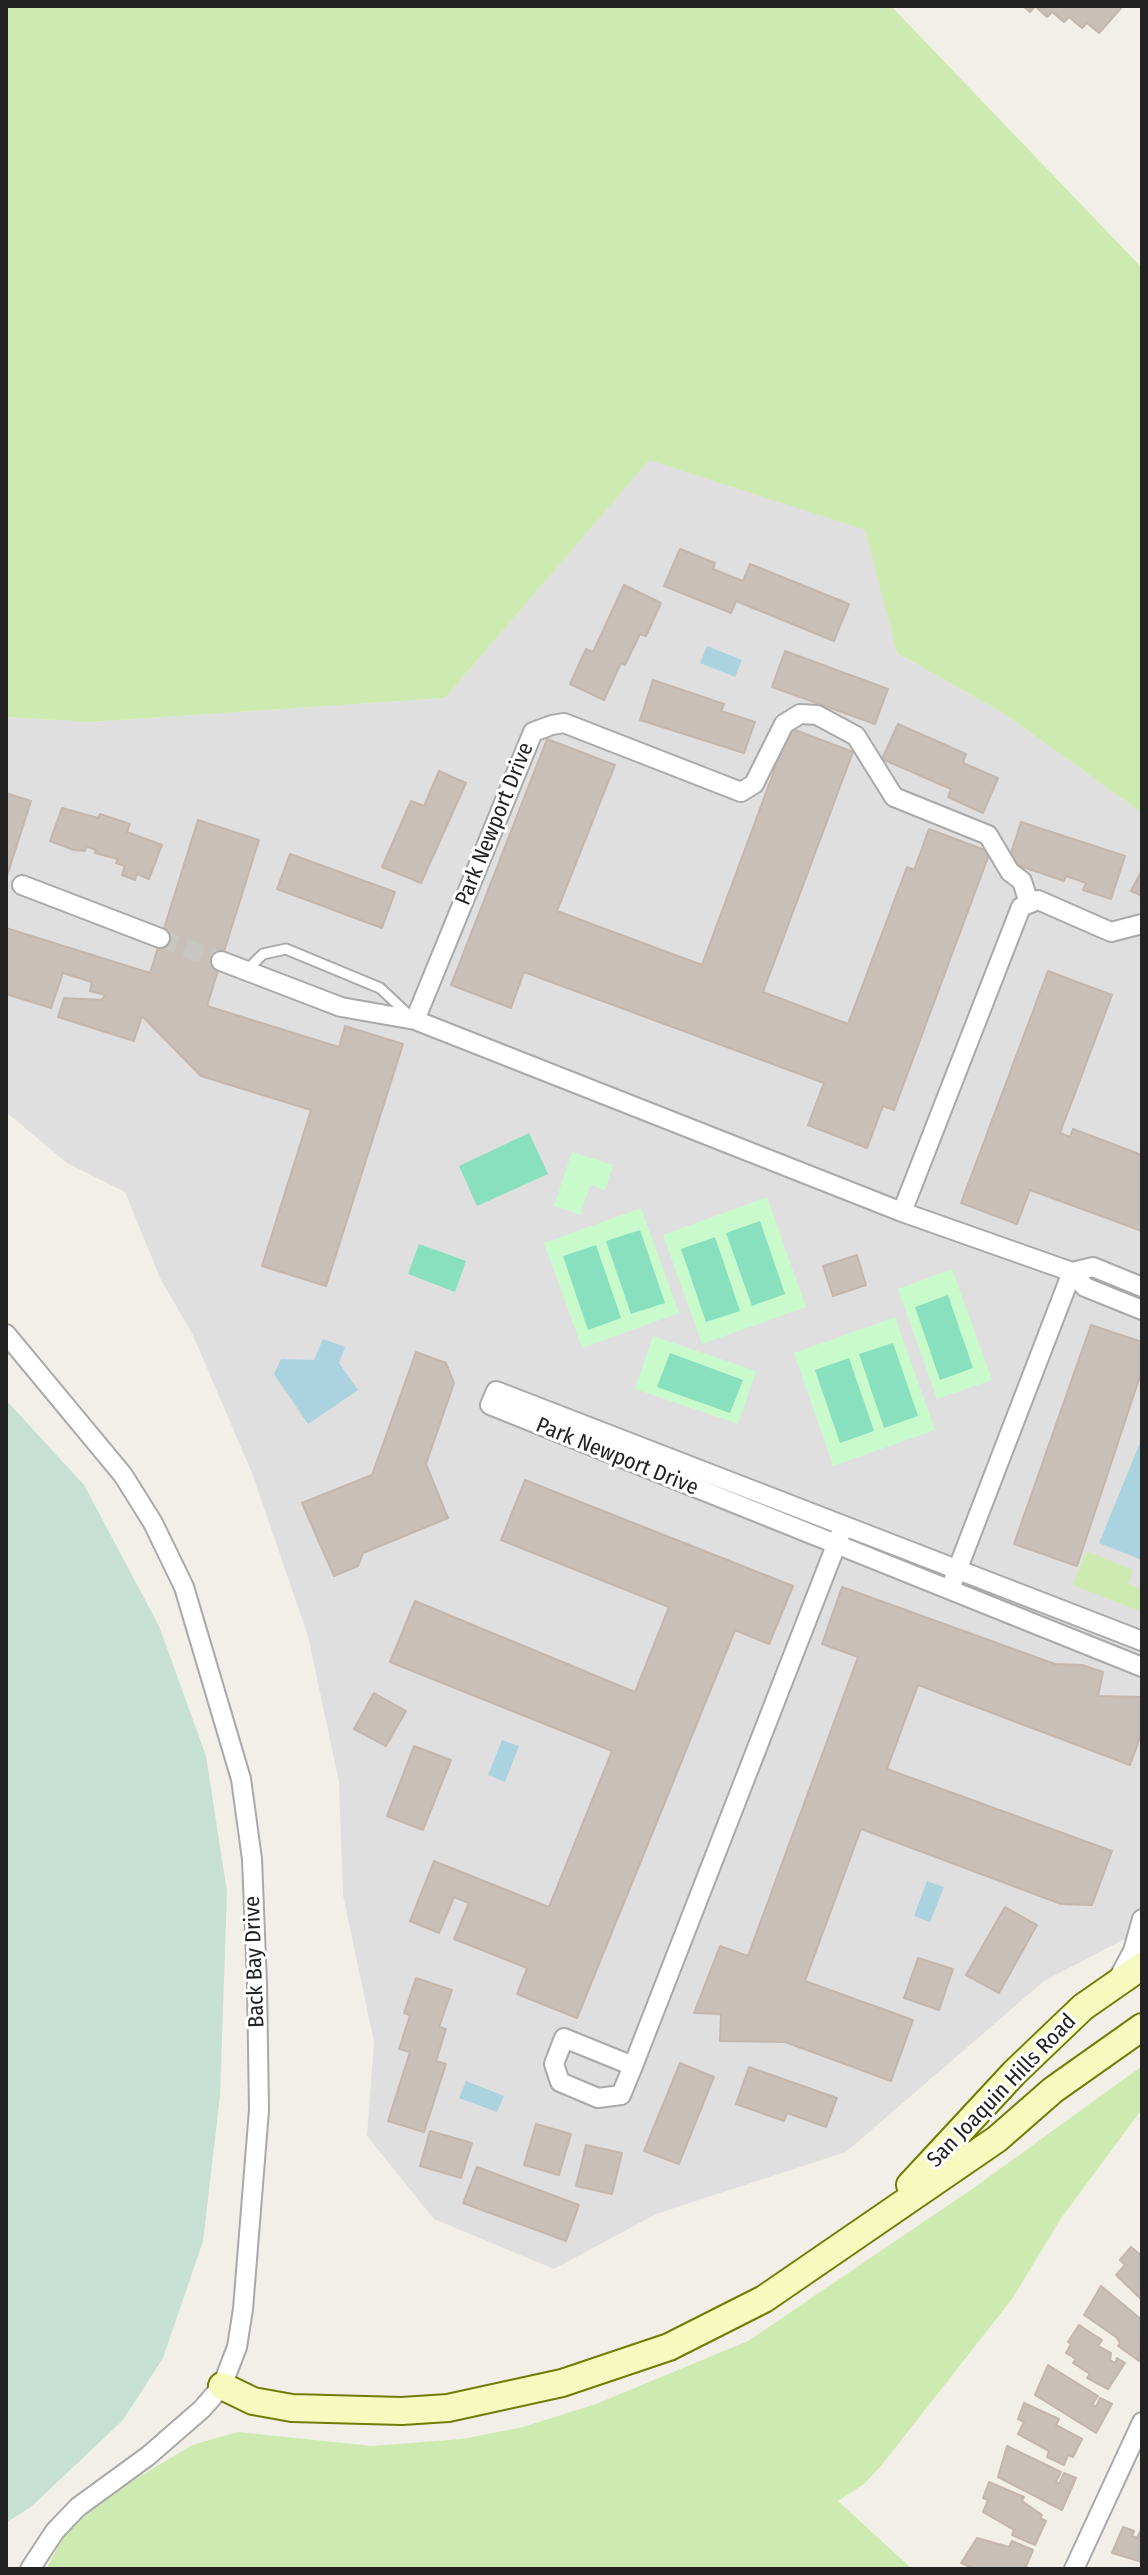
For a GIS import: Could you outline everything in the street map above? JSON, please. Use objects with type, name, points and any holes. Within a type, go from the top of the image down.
[{"type":"street","name":"Park Newport Drive","points":[[415,1020],[533,732],[552,725],[564,723],[741,792],[754,784],[784,724],[800,714],[817,715],[856,736],[894,797],[988,835],[1010,872],[1022,881],[1029,903]]},
{"type":"street","points":[[22,885],[160,938]]},
{"type":"street","points":[[902,1212],[1021,907],[1038,900],[1111,932],[1142,924]]},
{"type":"street","points":[[221,961],[341,1007],[415,1020],[902,1212],[1072,1272],[1085,1287],[1142,1310]]},
{"type":"street","points":[[1072,1272],[1093,1267],[1142,1287]]},
{"type":"street","points":[[949,1591],[1072,1272]]},
{"type":"street","name":"Back Bay Drive","points":[[6,1334],[104,1447],[158,1533],[184,1587],[241,1779],[252,1859],[259,2110],[243,2309],[237,2347],[222,2386],[180,2430],[78,2507],[55,2531],[30,2569]]},
{"type":"street","name":"Park Newport Drive","points":[[1142,1641],[496,1391],[490,1405],[1142,1667]]},
{"type":"street","points":[[633,2066],[843,1524]]},
{"type":"street","points":[[1114,1986],[1133,1951],[1142,1919]]},
{"type":"street","name":"San Joaquin Hills Road","points":[[870,2226],[1014,2073],[1083,2007],[1142,1966]]},
{"type":"street","name":"San Joaquin Hills Road","points":[[222,2386],[253,2401],[345,2411],[402,2411],[498,2400],[562,2383],[669,2347],[764,2299],[997,2139],[1053,2090],[1142,2027]]},
{"type":"street","points":[[1074,2569],[1142,2422]]},
{"type":"lane","points":[[246,971],[263,954],[286,949],[380,988],[415,1020]]},
{"type":"shaded area","points":[[649,459],[866,530],[897,653],[1003,713],[1142,813],[1142,1930],[1044,1981],[846,2152],[656,2214],[554,2269],[434,2219],[367,2136],[374,2042],[343,1895],[339,1782],[308,1636],[252,1473],[192,1333],[161,1280],[125,1192],[67,1163],[6,1112],[6,717],[90,722],[445,698]]},
{"type":"green space","points":[[6,6],[891,6],[1142,268],[1142,813],[1003,713],[897,653],[865,530],[649,460],[445,698],[90,722],[6,717]]},
{"type":"green space","points":[[529,1133],[548,1174],[477,1206],[459,1166]]},
{"type":"green space","points":[[572,1152],[613,1165],[605,1190],[590,1185],[580,1215],[554,1206]]},
{"type":"green space","points":[[767,1197],[806,1307],[702,1344],[663,1235]]},
{"type":"green space","points":[[641,1208],[679,1313],[582,1348],[544,1243]]},
{"type":"green space","points":[[760,1221],[785,1294],[752,1306],[726,1233]]},
{"type":"green space","points":[[640,1230],[665,1303],[631,1314],[606,1241]]},
{"type":"green space","points":[[715,1237],[740,1311],[706,1322],[681,1249]]},
{"type":"green space","points":[[419,1244],[466,1261],[455,1292],[408,1274]]},
{"type":"green space","points":[[596,1245],[621,1318],[588,1330],[563,1256]]},
{"type":"green space","points":[[952,1269],[992,1380],[937,1399],[898,1289]]},
{"type":"green space","points":[[948,1295],[973,1368],[940,1380],[915,1307]]},
{"type":"green space","points":[[895,1317],[935,1430],[833,1466],[794,1353]]},
{"type":"green space","points":[[653,1336],[756,1371],[738,1424],[635,1389]]},
{"type":"green space","points":[[893,1343],[918,1416],[884,1428],[859,1354]]},
{"type":"green space","points":[[670,1353],[743,1380],[730,1413],[657,1387]]},
{"type":"green space","points":[[849,1358],[874,1431],[840,1443],[815,1370]]},
{"type":"green space","points":[[6,1400],[84,1485],[159,1626],[206,1756],[227,1892],[220,2096],[203,2241],[163,2358],[123,2420],[32,2506],[6,2523]]},
{"type":"green space","points":[[1086,1551],[1133,1570],[1128,1584],[1142,1589],[1142,1612],[1073,1585]]},
{"type":"green space","points":[[1142,2066],[1142,2109],[1062,2217],[1012,2299],[881,2466],[864,2484],[838,2501],[912,2569],[46,2569],[65,2534],[107,2496],[192,2445],[238,2432],[372,2446],[462,2439],[523,2427],[596,2404],[748,2341],[975,2187]]},
{"type":"water","points":[[707,646],[742,660],[735,677],[700,663]]},
{"type":"water","points":[[323,1339],[345,1347],[339,1363],[358,1390],[308,1424],[274,1374],[281,1359],[314,1360]]},
{"type":"water","points":[[1142,1438],[1142,1560],[1099,1543]]},
{"type":"water","points":[[502,1740],[519,1746],[505,1782],[488,1775]]},
{"type":"water","points":[[927,1881],[944,1887],[930,1922],[914,1916]]},
{"type":"water","points":[[466,2081],[504,2096],[497,2112],[459,2098]]},
{"type":"building","points":[[1035,6],[1123,6],[1099,33],[1087,23],[1082,28],[1069,17],[1064,22],[1052,12],[1047,17]]},
{"type":"building","points":[[680,549],[715,563],[713,569],[743,581],[750,564],[849,604],[834,641],[736,601],[731,613],[664,586]]},
{"type":"building","points":[[624,585],[661,603],[646,636],[640,634],[625,665],[621,663],[604,700],[570,684],[586,649],[593,652]]},
{"type":"building","points":[[785,651],[888,689],[875,724],[772,687]]},
{"type":"building","points":[[653,680],[724,704],[721,711],[755,722],[744,753],[640,720]]},
{"type":"building","points":[[898,724],[966,754],[963,763],[998,778],[983,813],[948,797],[951,789],[882,759]]},
{"type":"building","points":[[790,728],[853,752],[763,992],[848,1024],[907,867],[914,870],[929,829],[990,852],[894,1110],[883,1106],[867,1148],[808,1125],[824,1083],[524,972],[511,1008],[451,985],[547,739],[615,765],[557,911],[702,965]]},
{"type":"building","points":[[439,771],[466,783],[421,883],[382,867],[411,801],[424,806]]},
{"type":"building","points":[[6,793],[31,801],[6,879]]},
{"type":"building","points":[[62,808],[98,818],[100,814],[130,824],[127,832],[162,845],[149,879],[137,874],[135,880],[122,875],[125,866],[116,863],[118,859],[95,853],[96,850],[86,846],[85,851],[74,850],[50,841]]},
{"type":"building","points":[[198,820],[259,840],[207,1006],[339,1047],[345,1026],[403,1044],[326,1286],[262,1266],[311,1110],[201,1076],[142,1016],[134,1041],[58,1017],[64,998],[101,1000],[106,995],[90,991],[92,982],[63,973],[51,1008],[6,994],[6,928],[150,973]]},
{"type":"building","points":[[1021,822],[1125,856],[1111,899],[1083,890],[1086,883],[1066,876],[1064,881],[1008,862]]},
{"type":"building","points":[[290,854],[395,892],[382,928],[277,889]]},
{"type":"building","points":[[1142,870],[1142,896],[1131,891]]},
{"type":"building","points":[[1048,971],[1112,995],[1060,1133],[1070,1137],[1073,1129],[1142,1155],[1142,1231],[1030,1190],[1017,1224],[961,1203]]},
{"type":"building","points":[[857,1255],[866,1285],[833,1296],[823,1266]]},
{"type":"building","points":[[1091,1325],[1142,1342],[1142,1370],[1077,1566],[1014,1544]]},
{"type":"building","points":[[416,1352],[446,1363],[454,1383],[426,1464],[448,1518],[363,1553],[358,1566],[334,1576],[302,1503],[372,1475]]},
{"type":"building","points":[[525,1480],[793,1586],[769,1644],[735,1630],[577,2018],[517,1994],[527,1968],[454,1939],[469,1903],[454,1897],[439,1933],[410,1921],[434,1861],[549,1907],[612,1751],[390,1662],[415,1601],[635,1692],[669,1607],[501,1540]]},
{"type":"building","points":[[842,1587],[1055,1664],[1082,1665],[1103,1672],[1098,1696],[1142,1697],[1142,1732],[1130,1765],[918,1685],[887,1769],[1112,1851],[1092,1905],[1061,1904],[861,1829],[805,1981],[913,2020],[891,2081],[785,2042],[720,2041],[721,2014],[694,2013],[720,1946],[748,1956],[858,1657],[822,1644]]},
{"type":"building","points":[[374,1693],[406,1711],[386,1746],[354,1729]]},
{"type":"building","points":[[414,1746],[451,1760],[423,1830],[387,1816]]},
{"type":"building","points":[[1005,1907],[1037,1925],[999,1993],[966,1975]]},
{"type":"building","points":[[918,1958],[953,1969],[939,2010],[904,1998]]},
{"type":"building","points":[[416,1978],[452,1990],[439,2027],[446,2029],[436,2061],[446,2064],[424,2132],[388,2121],[410,2052],[399,2049],[410,2015],[404,2013]]},
{"type":"building","points":[[680,2063],[714,2077],[679,2164],[644,2151]]},
{"type":"building","points":[[749,2067],[837,2098],[826,2127],[787,2113],[784,2121],[736,2104]]},
{"type":"building","points":[[536,2124],[571,2134],[559,2175],[524,2165]]},
{"type":"building","points":[[430,2131],[472,2143],[461,2178],[420,2166]]},
{"type":"building","points":[[586,2145],[622,2153],[612,2194],[576,2186]]},
{"type":"building","points":[[477,2167],[579,2205],[566,2241],[463,2203]]},
{"type":"building","points":[[1131,2247],[1142,2256],[1142,2300],[1116,2275],[1125,2265],[1120,2260]]},
{"type":"building","points":[[1101,2286],[1142,2320],[1139,2361],[1118,2346],[1120,2343],[1116,2337],[1084,2315]]},
{"type":"building","points":[[1079,2325],[1102,2340],[1098,2346],[1111,2353],[1110,2360],[1115,2363],[1117,2358],[1125,2363],[1108,2389],[1087,2378],[1090,2374],[1073,2363],[1076,2359],[1066,2353],[1071,2344],[1068,2342]]},
{"type":"building","points":[[1048,2365],[1098,2396],[1092,2405],[1096,2407],[1100,2398],[1112,2404],[1096,2433],[1035,2395]]},
{"type":"building","points":[[1024,2403],[1059,2419],[1056,2425],[1082,2439],[1073,2457],[1068,2455],[1064,2465],[1047,2457],[1049,2451],[1018,2434],[1024,2422],[1018,2419]]},
{"type":"building","points":[[1007,2446],[1061,2472],[1056,2482],[1059,2484],[1064,2473],[1076,2478],[1062,2510],[998,2477]]},
{"type":"building","points":[[989,2482],[1024,2497],[1022,2501],[1042,2515],[1040,2518],[1046,2521],[1035,2545],[1012,2535],[1014,2530],[983,2512],[988,2500],[983,2498]]},
{"type":"building","points":[[1123,2527],[1134,2531],[1132,2536],[1137,2538],[1142,2528],[1142,2562],[1112,2553]]},
{"type":"building","points":[[977,2538],[1009,2547],[1012,2541],[1033,2550],[1025,2569],[975,2569],[961,2563]]},
{"type":"tunnel","points":[[160,938],[221,961]]}]
